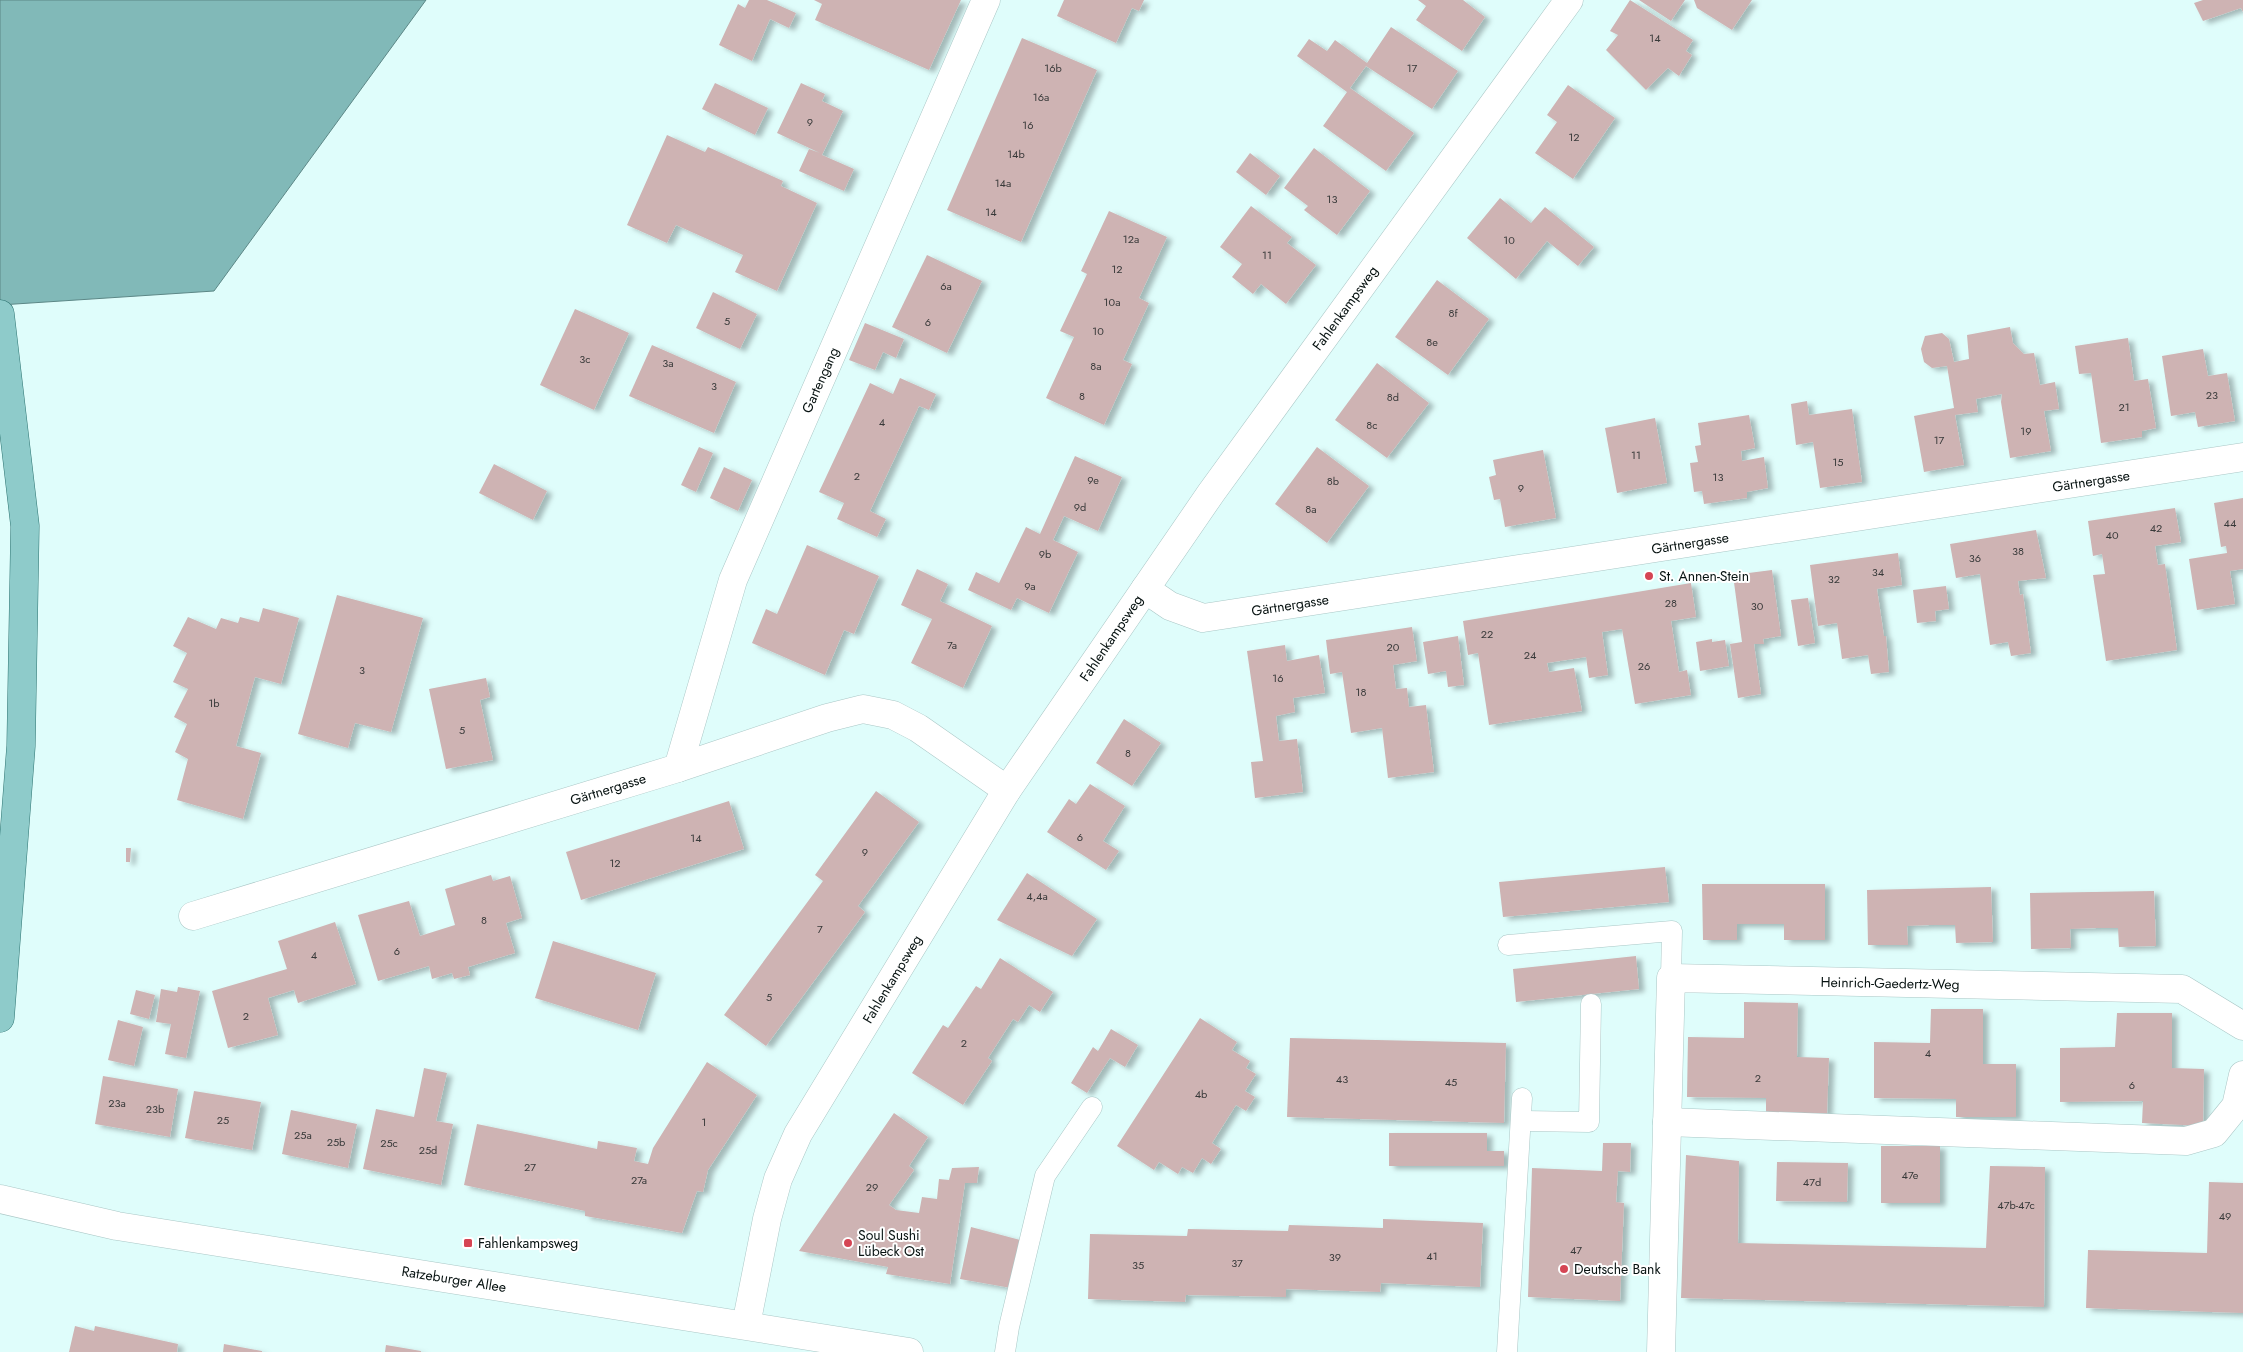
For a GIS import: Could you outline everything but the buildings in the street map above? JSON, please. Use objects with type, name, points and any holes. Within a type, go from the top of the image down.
[{"type":"main road","points":[[0,314],[26,526],[22,746],[0,1018]]},
{"type":"street","name":"Gartengang","points":[[678,768],[733,580],[986,0]]},
{"type":"street","name":"Fahlenkampsweg","points":[[746,1325],[773,1195],[798,1134],[1007,790],[1211,493],[1569,0]]},
{"type":"street","name":"Gärtnergasse","points":[[1144,589],[1170,606],[1203,618],[2243,457]]},
{"type":"street","name":"Gärtnergasse","points":[[193,916],[678,768],[827,718],[863,709],[893,716],[918,728],[1007,790]]},
{"type":"street","name":"Heinrich-Gaedertz-Weg","points":[[1671,978],[2182,989],[2243,1026]]},
{"type":"street","points":[[1661,1352],[1671,978]]},
{"type":"street","points":[[1667,1122],[2186,1141],[2214,1132],[2236,1106],[2243,1075]]},
{"type":"street","name":"Ratzeburger Allee","points":[[0,1199],[117,1226],[746,1325],[842,1347],[909,1352]]},
{"type":"lane","points":[[1508,945],[1672,931],[1671,978]]},
{"type":"lane","points":[[1521,1121],[1589,1122],[1591,1004]]},
{"type":"lane","points":[[1507,1352],[1522,1098]]},
{"type":"lane","points":[[1005,1352],[1009,1327],[1045,1176],[1092,1107]]},
{"type":"water","points":[[0,0],[426,0],[214,291],[0,305]]},
{"type":"place","name":"St. Annen-Stein","points":[[1649,576]]},
{"type":"place","name":"Fahlenkampsweg","points":[[468,1243]]},
{"type":"place","name":"Soul Sushi Lübeck Ost","points":[[848,1243]]},
{"type":"place","name":"Deutsche Bank","points":[[1564,1269]]}]
